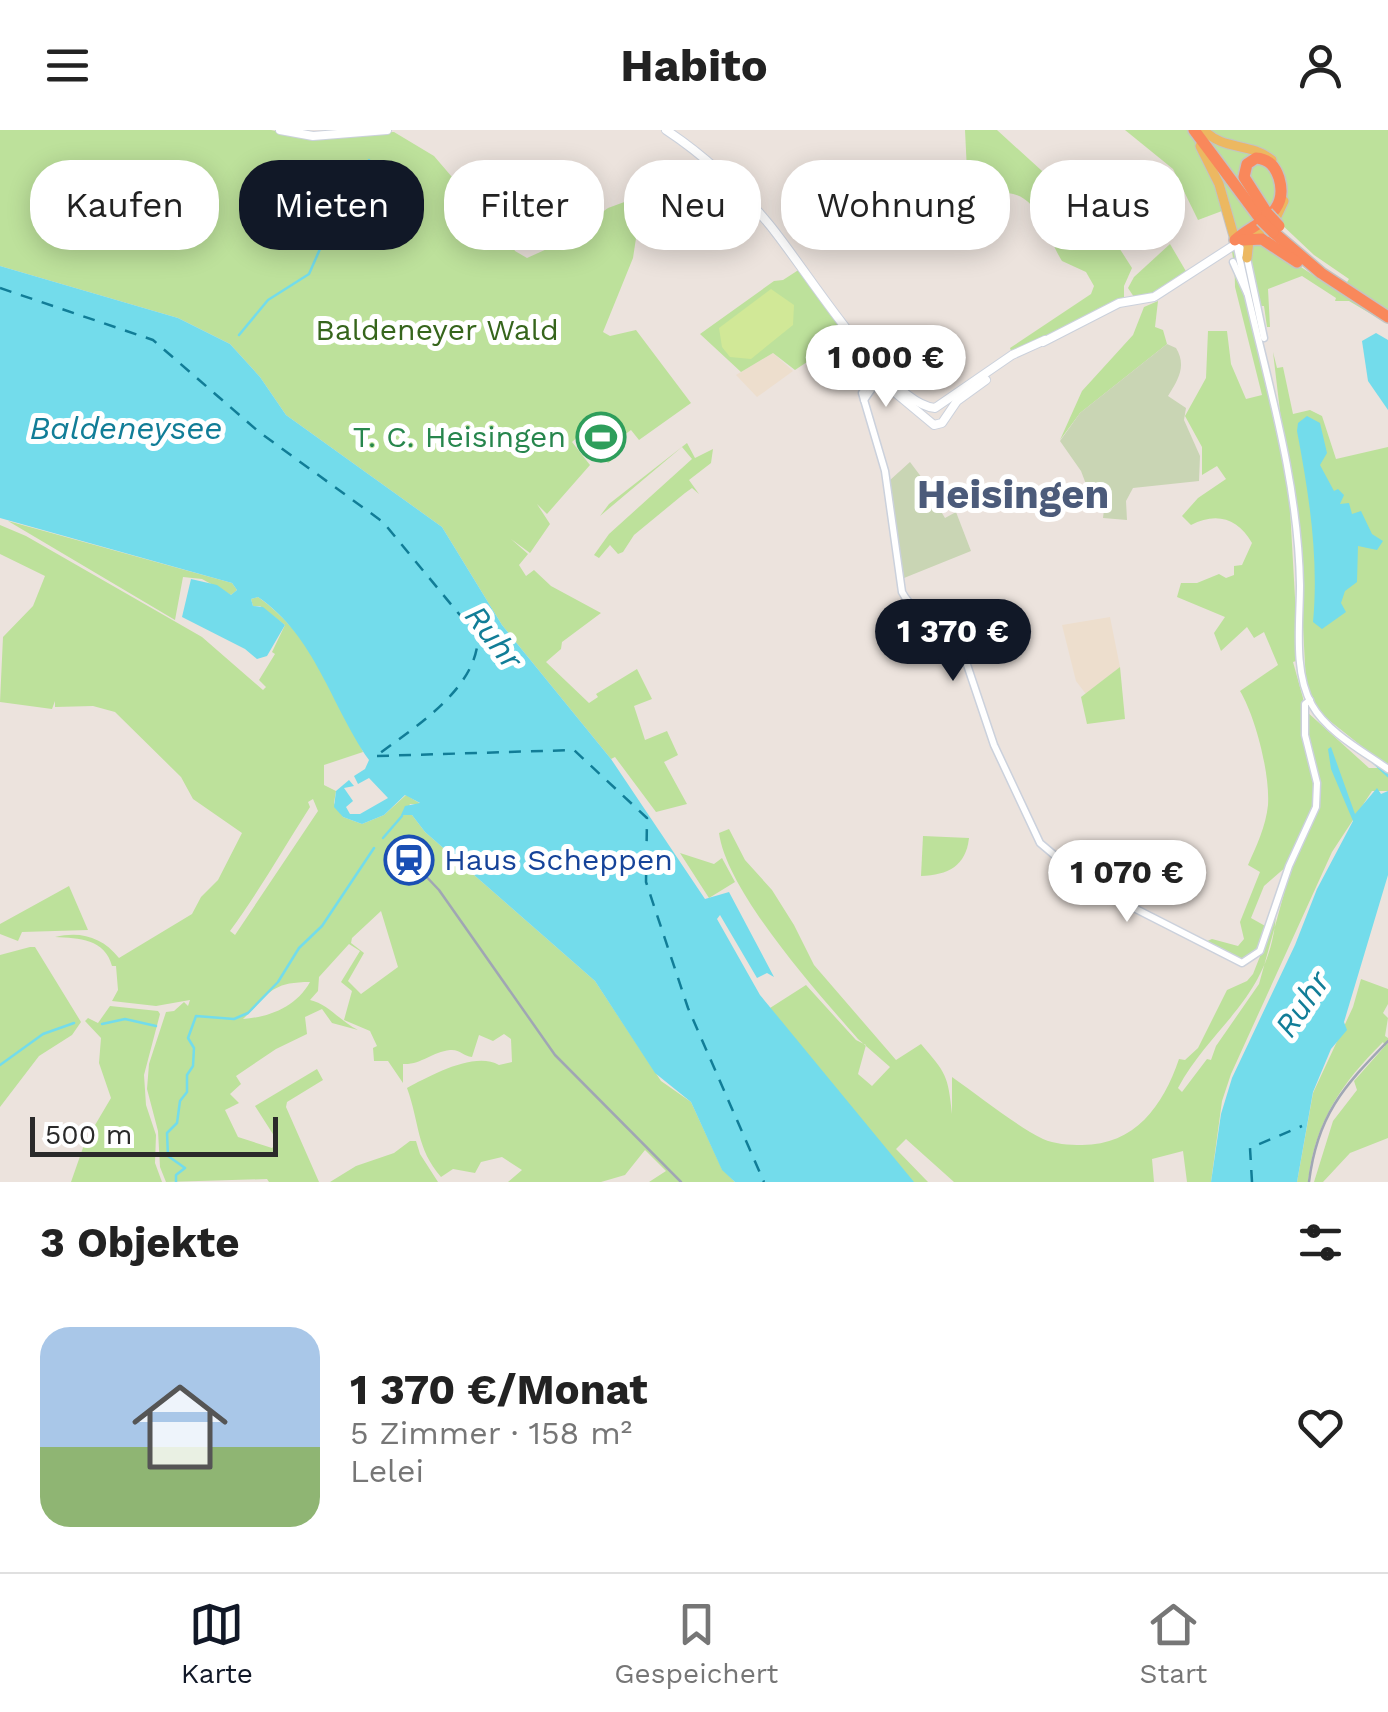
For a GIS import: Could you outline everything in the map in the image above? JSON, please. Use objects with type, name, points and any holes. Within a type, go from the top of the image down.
[{"type":"highway","points":[[1198,130],[1264,216],[1345,288]]},
{"type":"highway","points":[[1242,241],[1279,203],[1278,176],[1268,161],[1256,158],[1247,164],[1244,178],[1264,216]]},
{"type":"highway","points":[[1276,228],[1345,288]]},
{"type":"highway","points":[[1242,241],[1266,241],[1388,314]]},
{"type":"main road","points":[[280,130],[320,136],[386,130]]},
{"type":"main road","points":[[666,130],[708,163],[759,213],[850,331],[861,356],[927,420],[938,425],[957,401],[1045,340]]},
{"type":"main road","points":[[1198,130],[1246,258]]},
{"type":"main road","points":[[927,420],[933,408],[1012,355],[1116,304],[1156,296],[1276,218],[1284,204],[1286,188],[1279,168],[1262,152],[1220,144],[1198,130]]},
{"type":"main road","points":[[880,375],[912,400],[944,416]]},
{"type":"street","points":[[1242,241],[1250,299]]},
{"type":"street","points":[[1246,258],[1296,522],[1300,651],[1310,700],[1320,715],[1388,769]]},
{"type":"street","points":[[1234,262],[1264,348]]},
{"type":"street","points":[[880,375],[862,397],[885,471],[902,592],[922,612],[946,609],[994,744],[1040,843],[1074,872],[1227,958],[1245,963],[1260,951],[1289,866],[1314,814],[1317,784],[1304,724],[1305,704],[1310,700]]},
{"type":"shaded area","points":[[773,353],[793,371],[757,397],[736,375]]},
{"type":"shaded area","points":[[1110,617],[1120,667],[1086,694],[1076,681],[1062,625]]},
{"type":"green space","name":"Baldeneyer Wald","points":[[0,130],[271,130],[297,136],[394,132],[434,156],[444,168],[444,250],[514,250],[527,258],[545,250],[604,250],[604,211],[624,202],[624,250],[634,250],[633,258],[603,332],[610,336],[636,330],[691,403],[639,440],[631,430],[609,446],[617,456],[608,463],[583,432],[572,442],[590,465],[547,514],[537,504],[550,524],[530,553],[511,539],[528,554],[519,565],[526,576],[534,570],[551,586],[601,613],[562,642],[561,649],[546,662],[589,703],[598,697],[596,694],[637,669],[652,699],[634,706],[645,740],[667,731],[678,755],[664,762],[687,804],[656,812],[615,757],[611,759],[502,625],[442,527],[286,415],[260,377],[230,344],[178,318],[0,266]]},
{"type":"green space","points":[[965,130],[997,130],[1030,160],[1030,204],[1010,194],[1010,160],[966,160]]},
{"type":"green space","points":[[1125,130],[1388,130],[1388,324],[1349,301],[1335,301],[1302,276],[1268,289],[1270,327],[1261,306],[1266,341],[1257,344],[1289,491],[1299,669],[1293,662],[1303,698],[1314,805],[1287,866],[1264,886],[1251,918],[1267,927],[1254,956],[1244,961],[1200,944],[1212,939],[1238,946],[1244,939],[1240,922],[1260,872],[1248,865],[1265,821],[1268,792],[1256,731],[1240,691],[1278,665],[1264,632],[1254,638],[1247,627],[1221,651],[1214,633],[1225,617],[1177,597],[1181,583],[1197,583],[1219,574],[1226,578],[1234,575],[1234,566],[1242,565],[1252,543],[1240,528],[1226,520],[1209,519],[1191,525],[1182,516],[1198,498],[1226,479],[1217,466],[1202,475],[1202,447],[1185,416],[1206,378],[1208,331],[1227,331],[1231,364],[1246,399],[1262,395],[1235,287],[1230,241],[1218,195],[1222,211],[1198,220],[1185,193],[1185,160],[1162,160]],"holes":[[[1279,222],[1314,255],[1349,279],[1340,293],[1289,259],[1295,256],[1269,232]]]},
{"type":"green space","points":[[1057,250],[1120,250],[1132,268],[1124,297],[1012,354],[1010,348],[1091,294],[1094,286],[1086,272],[1062,261]]},
{"type":"green space","points":[[1163,250],[1174,250],[1187,273],[1154,294],[1134,297],[1128,288],[1134,277]]},
{"type":"green space","points":[[800,269],[843,327],[822,352],[795,370],[773,353],[741,372],[700,334],[774,281]]},
{"type":"green space","points":[[771,289],[794,305],[793,325],[751,359],[730,357],[722,347],[719,328]]},
{"type":"green space","points":[[1158,301],[1155,327],[1163,330],[1167,344],[1080,413],[1060,440],[1082,391],[1133,335],[1144,307]]},
{"type":"green space","points":[[1167,344],[1176,348],[1181,367],[1168,396],[1186,408],[1184,420],[1200,456],[1199,481],[1133,488],[1126,501],[1127,520],[1103,518],[1106,494],[1089,492],[1081,471],[1060,441],[1080,413]]},
{"type":"green space","points":[[1273,352],[1277,368],[1283,367],[1293,414],[1310,410],[1322,416],[1336,459],[1388,447],[1388,767],[1316,710],[1306,683],[1301,589]]},
{"type":"green space","points":[[687,443],[695,458],[713,449],[711,463],[689,480],[699,494],[692,488],[685,493],[634,535],[623,552],[618,554],[610,545],[599,558],[594,555],[609,534],[692,459],[682,447],[600,516],[609,504]]},
{"type":"green space","points":[[910,462],[931,490],[939,486],[946,498],[937,505],[945,518],[956,512],[971,551],[904,578],[889,481]]},
{"type":"green space","points":[[8,521],[232,583],[237,590],[231,595],[202,579],[183,577],[175,620]]},
{"type":"green space","points":[[0,525],[202,637],[263,690],[266,687],[259,680],[275,654],[272,652],[285,625],[260,606],[253,606],[251,599],[258,597],[276,612],[320,667],[363,752],[324,765],[324,785],[336,791],[334,803],[343,817],[362,824],[384,815],[406,795],[421,804],[410,804],[404,815],[412,815],[425,832],[595,981],[661,1081],[691,1102],[722,1169],[735,1182],[649,1182],[666,1171],[645,1150],[625,1175],[601,1182],[508,1182],[522,1170],[502,1157],[481,1162],[475,1173],[453,1169],[441,1177],[423,1146],[407,1088],[465,1063],[512,1062],[511,1039],[504,1034],[493,1041],[479,1035],[472,1057],[450,1050],[403,1064],[403,1083],[388,1061],[374,1061],[373,1048],[377,1046],[370,1031],[344,1020],[358,1030],[332,1023],[322,1009],[305,1017],[307,1034],[236,1076],[241,1084],[230,1094],[239,1103],[225,1110],[238,1137],[272,1148],[278,1142],[255,1106],[317,1069],[323,1080],[287,1102],[286,1107],[319,1182],[166,1182],[147,1089],[149,1064],[166,1012],[174,1011],[184,1002],[188,1006],[190,1000],[156,1006],[112,1001],[118,990],[116,966],[112,966],[104,950],[82,939],[55,937],[90,937],[119,958],[192,914],[201,897],[218,880],[242,833],[193,799],[181,777],[115,712],[93,706],[55,707],[55,701],[52,709],[0,702],[3,637],[33,606],[45,576],[0,554]],"holes":[[[313,799],[318,811],[235,935],[230,931],[310,807],[308,802]],[[381,911],[398,967],[361,994],[348,981],[364,953],[351,943],[352,938]],[[349,944],[360,951],[341,982],[352,991],[344,1020],[310,1000],[318,991],[319,977]],[[310,982],[290,1004],[263,1016],[243,1019],[278,987]]]},
{"type":"green space","points":[[1120,667],[1125,719],[1087,724],[1081,697]]},
{"type":"green space","points":[[1306,711],[1369,768],[1381,768],[1388,773],[1388,791],[1372,791],[1332,852],[1231,1074],[1222,1101],[1211,1182],[1187,1182],[1183,1151],[1152,1159],[1154,1182],[954,1182],[906,1139],[896,1149],[928,1182],[884,1182],[847,1103],[770,1008],[806,985],[863,1044],[798,969],[756,912],[738,883],[719,833],[729,829],[745,860],[772,890],[794,925],[814,965],[896,1060],[921,1044],[944,1075],[952,1114],[952,1077],[1043,1139],[1082,1145],[1117,1138],[1144,1120],[1165,1092],[1179,1059],[1185,1060],[1198,1048],[1227,990],[1253,974],[1276,916],[1273,933],[1293,861],[1318,810],[1319,776],[1307,733]],"holes":[[[1263,969],[1259,984],[1216,1046],[1211,1060],[1207,1059],[1182,1092],[1178,1088],[1192,1066],[1237,1010]],[[866,1046],[890,1067],[872,1086],[858,1074]]]},
{"type":"green space","points":[[923,836],[969,838],[964,856],[954,867],[921,876]]},
{"type":"green space","points":[[680,853],[714,864],[722,858],[735,882],[709,898]]},
{"type":"green space","points":[[69,886],[88,930],[22,932],[18,941],[0,934],[0,924]]},
{"type":"green space","points":[[35,947],[81,1022],[72,1035],[39,1056],[0,1107],[0,955]]},
{"type":"green space","points":[[1361,979],[1388,989],[1388,1004],[1383,1013],[1388,1018],[1388,1138],[1350,1153],[1323,1182],[1314,1182],[1333,1121],[1357,1090],[1354,1081],[1385,1046],[1383,1042],[1333,1104],[1317,1140],[1308,1182],[1297,1182],[1313,1093],[1353,1007]]},
{"type":"green space","points":[[110,1006],[160,1014],[144,1075],[146,1105],[156,1135],[155,1163],[162,1182],[71,1182],[85,1142],[111,1098],[99,1063],[101,1038],[85,1021],[88,1018],[98,1023]]},
{"type":"green space","points":[[416,1141],[438,1182],[330,1182],[356,1166],[394,1153]]},
{"type":"water","name":"Baldeneysee","points":[[0,266],[178,318],[230,344],[260,377],[286,415],[442,527],[502,625],[611,759],[705,899],[729,892],[774,977],[767,973],[757,978],[720,915],[717,919],[760,995],[914,1182],[735,1182],[722,1170],[691,1102],[655,1073],[595,981],[425,832],[412,815],[401,815],[405,806],[420,803],[405,795],[384,815],[362,824],[343,817],[334,807],[336,791],[349,780],[354,786],[344,788],[353,801],[346,807],[350,814],[360,814],[388,798],[369,778],[358,784],[354,776],[365,769],[369,760],[308,651],[278,613],[258,597],[251,599],[253,606],[263,607],[285,625],[267,656],[257,659],[182,617],[191,579],[217,585],[231,595],[237,590],[232,583],[0,518]]},
{"type":"water","points":[[1376,333],[1388,340],[1388,410],[1368,381],[1362,341]]},
{"type":"water","points":[[1307,416],[1320,423],[1327,453],[1320,465],[1334,491],[1338,489],[1344,495],[1340,504],[1349,503],[1352,514],[1361,511],[1372,534],[1383,541],[1377,550],[1358,546],[1357,582],[1345,591],[1341,603],[1346,612],[1322,629],[1313,622],[1312,526],[1297,431],[1298,423]]},
{"type":"water","name":"Ruhr","points":[[1331,747],[1355,814],[1377,788],[1381,794],[1388,791],[1388,875],[1344,1022],[1347,1030],[1331,1049],[1313,1092],[1297,1182],[1211,1182],[1221,1114],[1232,1078],[1317,889],[1353,821],[1331,769]]},
{"type":"waterway","points":[[239,335],[268,300],[309,274],[320,250]]},
{"type":"waterway","points":[[1373,762],[1388,776]]},
{"type":"waterway","points":[[383,838],[402,816]]},
{"type":"waterway","points":[[176,1182],[176,1175],[185,1168],[168,1156],[167,1133],[177,1123],[180,1101],[187,1092],[194,1048],[188,1038],[196,1016],[234,1019],[248,1013],[278,982],[299,948],[322,926],[374,848]]},
{"type":"waterway","points":[[102,1024],[125,1019],[156,1026]]},
{"type":"waterway","points":[[0,1065],[43,1034],[74,1023]]},
{"type":"ferry route","points":[[0,288],[153,340],[259,432],[383,522],[478,637],[475,656],[456,690],[376,756]]},
{"type":"ferry route","points":[[377,756],[574,750],[647,818],[646,882],[688,1008],[764,1182]]},
{"type":"ferry route","points":[[1252,1182],[1250,1148],[1302,1126]]},
{"type":"railway","points":[[388,848],[420,870],[439,890],[555,1055],[681,1182]]},
{"type":"railway","points":[[1309,1182],[1318,1139],[1335,1104],[1388,1041]]},
{"type":"place","name":"T. C. Heisingen","points":[[601,437]]},
{"type":"place","name":"Haus Scheppen","points":[[409,860]]},
{"type":"district","name":"Heisingen","points":[[1013,494]]}]
